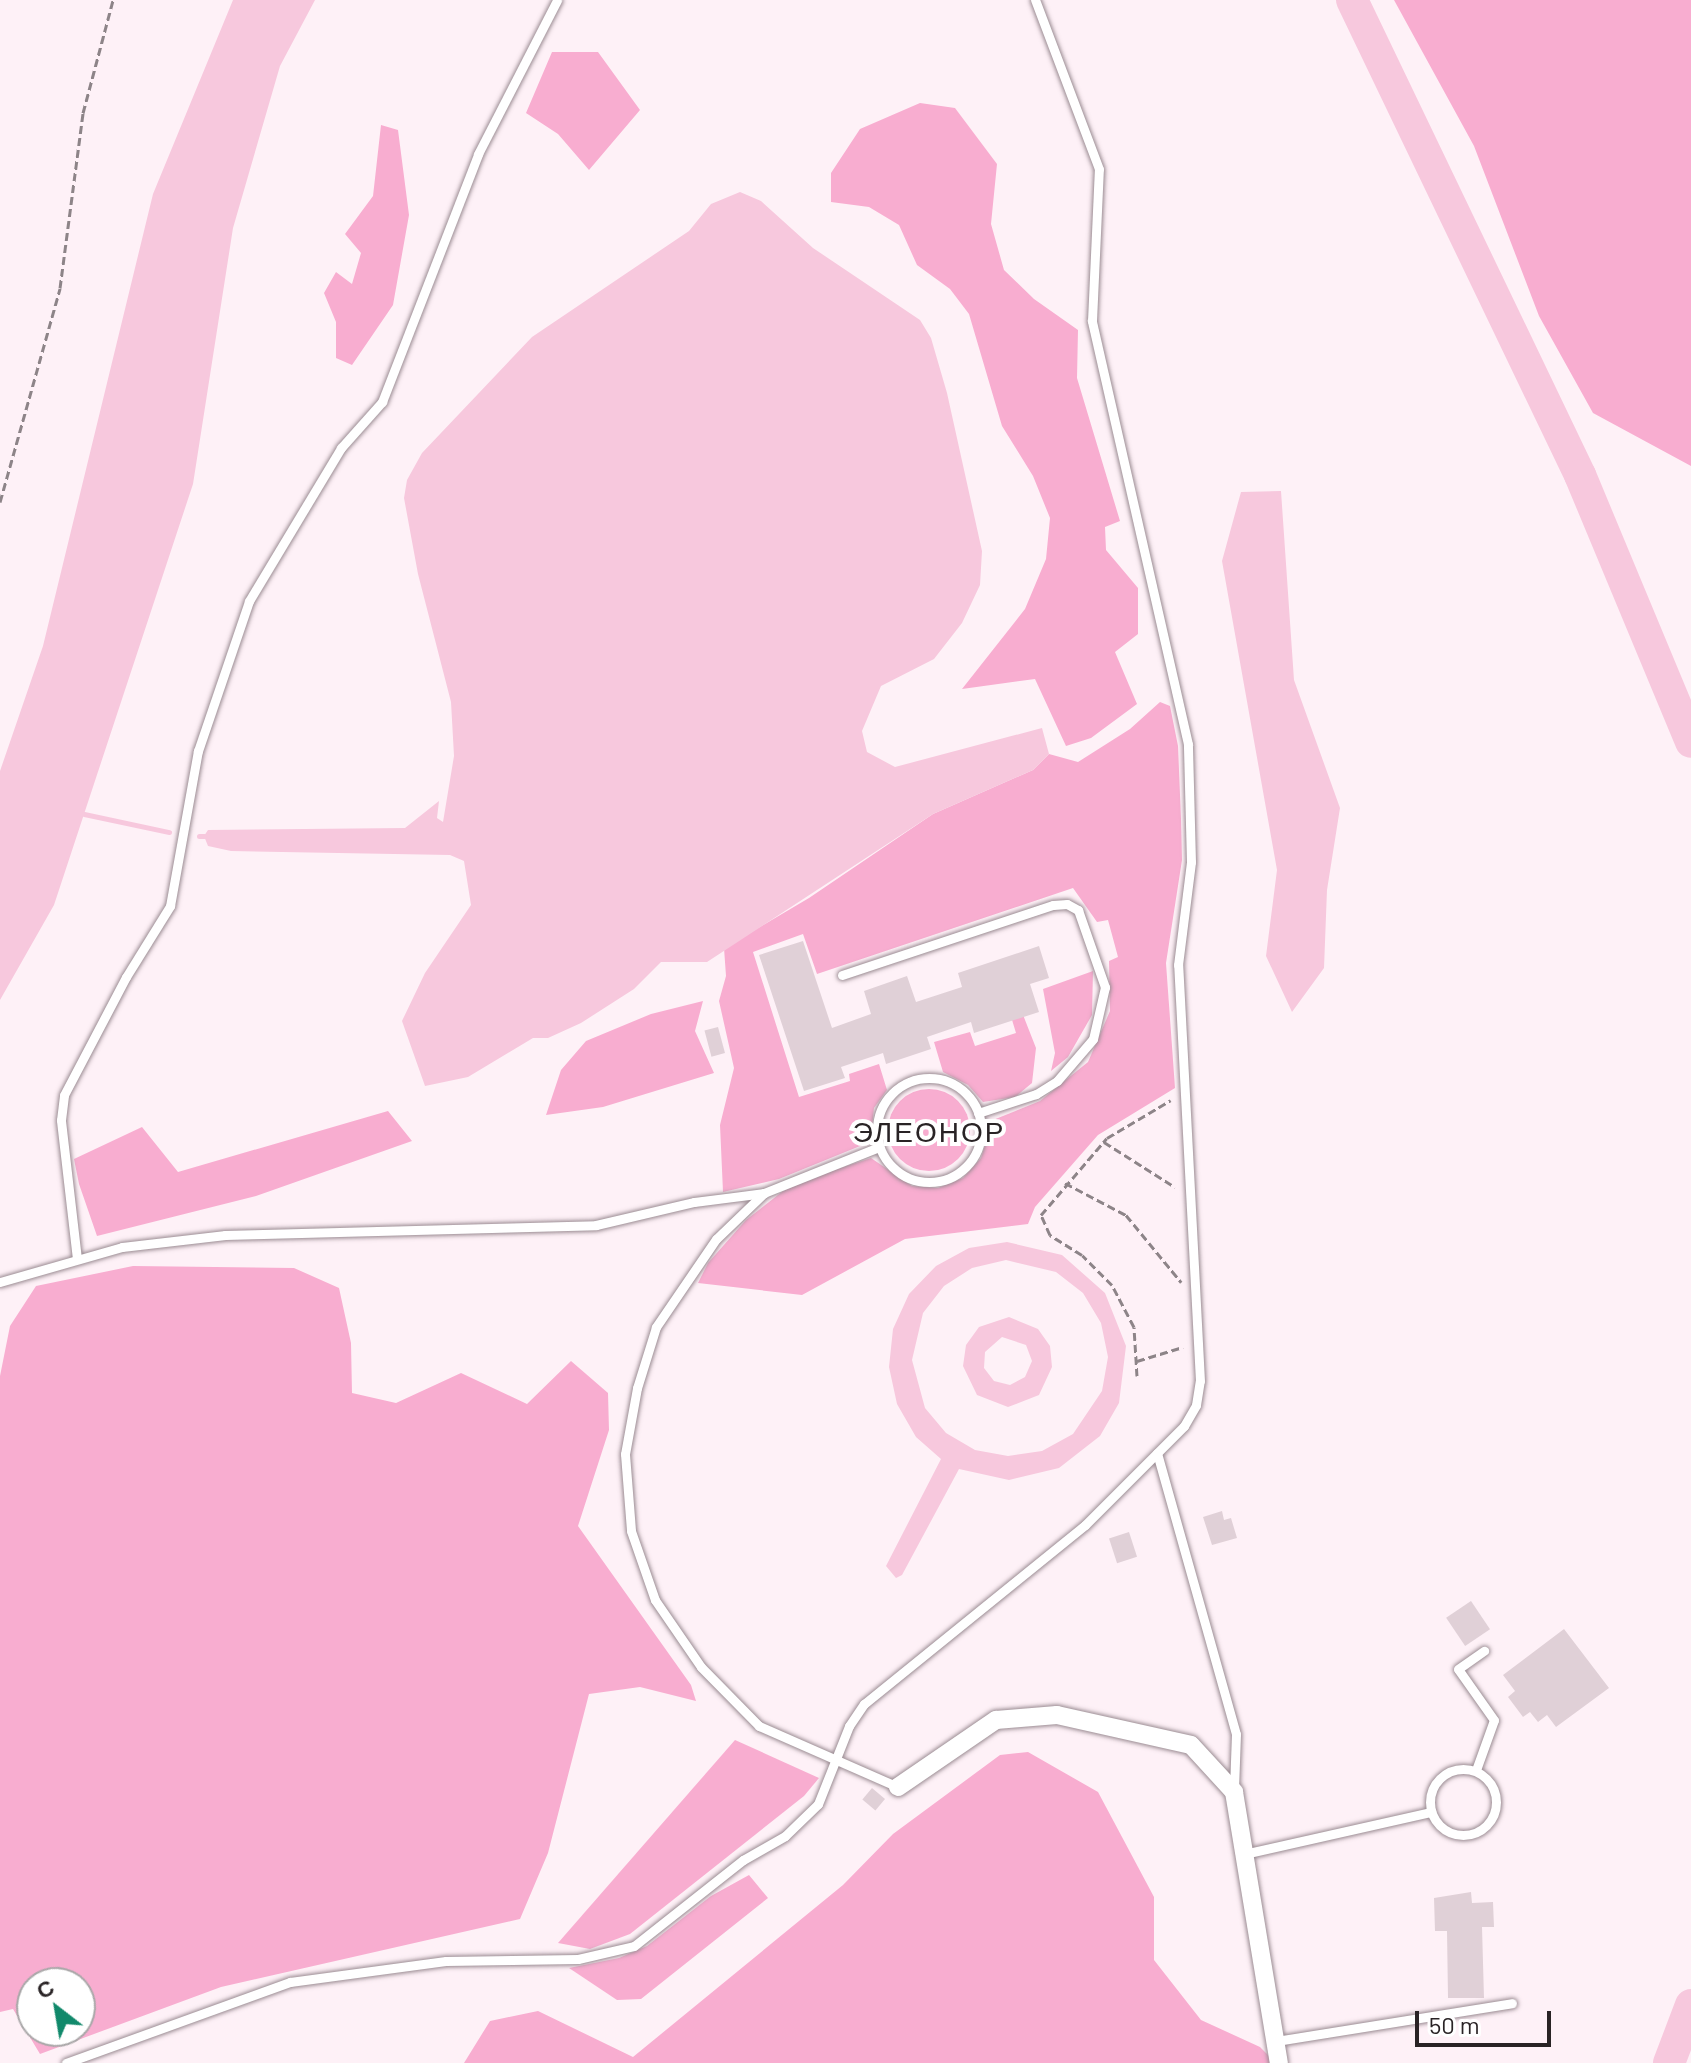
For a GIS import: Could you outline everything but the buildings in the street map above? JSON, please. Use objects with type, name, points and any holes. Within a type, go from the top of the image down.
[{"type":"street","points":[[898,1787],[996,1720],[1057,1715],[1191,1745],[1234,1792],[1279,2063]]},
{"type":"lane","points":[[77,1259],[61,1120],[64,1095],[118,991],[170,906],[198,751],[249,601],[341,448],[382,402],[478,154],[557,0]]},
{"type":"lane","points":[[66,2063],[290,1982],[446,1961],[578,1959],[634,1946],[743,1860],[785,1836],[818,1804],[837,1763],[849,1726],[864,1704],[1085,1525],[1157,1453],[1196,1405],[1198,1343],[1178,965],[1191,862],[1188,744],[1092,321],[1099,169],[1035,0]]},
{"type":"lane","points":[[842,975],[1053,905],[1067,904],[1078,910],[1093,942],[1105,987],[1093,1039],[1057,1081],[1036,1094],[978,1113]]},
{"type":"lane","points":[[944,1079],[965,1092],[978,1113],[978,1148],[954,1176],[928,1181],[902,1175],[879,1147],[878,1114],[886,1099],[912,1080],[944,1079]]},
{"type":"lane","points":[[0,1282],[122,1247],[305,1230],[596,1225],[694,1202],[764,1193],[879,1147]]},
{"type":"lane","points":[[764,1193],[716,1239],[656,1327],[637,1388],[625,1454],[631,1531],[655,1600],[701,1667],[759,1726],[837,1763],[898,1787]]},
{"type":"lane","points":[[1157,1453],[1236,1734],[1234,1792]]},
{"type":"lane","points":[[1476,1770],[1494,1720],[1458,1669],[1484,1651]]},
{"type":"lane","points":[[1431,1812],[1438,1781],[1457,1770],[1476,1770]]},
{"type":"lane","points":[[1431,1812],[1453,1834],[1484,1828],[1496,1799],[1476,1770]]},
{"type":"lane","points":[[1244,1854],[1431,1812]]},
{"type":"lane","points":[[1276,2041],[1512,2003]]},
{"type":"path","points":[[0,502],[60,288],[83,113],[113,0]]},
{"type":"path","points":[[1137,1376],[1134,1327],[1112,1285],[1042,1224],[1044,1206],[1104,1142],[1183,1093]]},
{"type":"path","points":[[1104,1142],[1151,1169],[1190,1199]]},
{"type":"path","points":[[1065,1183],[1126,1215],[1183,1285]]},
{"type":"path","points":[[1137,1361],[1198,1343]]},
{"type":"shaded area","points":[[233,0],[315,0],[280,66],[233,228],[193,484],[54,905],[0,1000],[0,771],[43,646],[153,194]]},
{"type":"shaded area","points":[[1394,0],[1691,0],[1691,466],[1593,413],[1539,316],[1474,146]]},
{"type":"shaded area","points":[[552,52],[598,52],[640,110],[589,170],[558,134],[526,113]]},
{"type":"shaded area","points":[[920,103],[955,108],[997,164],[991,224],[1004,270],[1034,299],[1078,330],[1077,378],[1120,521],[1105,527],[1106,550],[1138,588],[1138,634],[1115,652],[1137,704],[1091,738],[1066,746],[1035,679],[962,689],[1025,609],[1046,559],[1050,518],[1033,476],[1002,426],[969,314],[950,289],[917,265],[899,225],[869,207],[831,202],[831,173],[860,129]]},
{"type":"shaded area","points":[[381,125],[398,130],[409,215],[393,305],[352,365],[336,358],[336,322],[324,293],[336,272],[352,284],[361,253],[345,234],[373,196]]},
{"type":"shaded area","points":[[740,192],[761,201],[813,248],[920,320],[931,338],[947,393],[982,551],[980,585],[962,623],[934,659],[881,686],[862,731],[867,752],[895,767],[1042,728],[1049,754],[1033,770],[933,814],[707,962],[661,962],[634,989],[581,1023],[548,1038],[533,1038],[468,1077],[425,1086],[402,1021],[425,973],[471,905],[464,861],[450,855],[231,851],[208,846],[204,836],[208,830],[405,828],[439,801],[437,818],[443,822],[454,756],[451,702],[418,574],[404,498],[407,480],[422,453],[532,337],[689,231],[711,204]]},
{"type":"shaded area","points":[[1281,491],[1294,680],[1340,808],[1327,890],[1324,968],[1292,1012],[1266,956],[1277,870],[1222,561],[1241,492]]},
{"type":"shaded area","points":[[1160,702],[1170,706],[1178,746],[1181,819],[1182,860],[1166,963],[1175,1088],[1098,1135],[1035,1207],[1028,1224],[905,1239],[802,1295],[698,1283],[708,1263],[746,1220],[783,1191],[816,1176],[871,1158],[912,1186],[938,1188],[963,1178],[981,1158],[993,1120],[1040,1101],[1088,1062],[1110,1011],[1109,961],[1118,957],[1108,920],[1097,922],[1073,888],[817,974],[803,934],[753,952],[799,1097],[850,1081],[849,1074],[879,1064],[887,1090],[874,1108],[871,1137],[865,1144],[779,1179],[723,1192],[720,1125],[734,1068],[719,1001],[726,976],[724,948],[809,898],[933,814],[1033,770],[1049,754],[1078,762],[1130,729]]},
{"type":"shaded area","points":[[1093,971],[1092,1015],[1068,1057],[1051,1071],[1055,1053],[1043,989]]},
{"type":"shaded area","points":[[1016,997],[1036,1048],[1032,1083],[1015,1097],[983,1102],[968,1085],[943,1072],[934,1042],[970,1032],[975,1046],[1016,1033],[1006,1000]]},
{"type":"shaded area","points":[[703,1001],[695,1031],[714,1073],[603,1107],[546,1115],[561,1070],[586,1041],[651,1014]]},
{"type":"shaded area","points":[[929,1089],[945,1092],[958,1101],[967,1114],[970,1130],[967,1146],[958,1159],[945,1168],[929,1171],[913,1168],[900,1159],[891,1146],[888,1130],[891,1114],[900,1101],[913,1092]]},
{"type":"shaded area","points":[[388,1111],[412,1141],[256,1196],[97,1236],[74,1159],[142,1127],[178,1172]]},
{"type":"shaded area","points":[[1007,1242],[1062,1255],[1105,1293],[1126,1346],[1119,1403],[1100,1436],[1059,1468],[1009,1480],[959,1469],[902,1575],[896,1578],[886,1566],[941,1459],[916,1437],[897,1404],[889,1367],[893,1329],[909,1294],[936,1266],[969,1248]],"holes":[[[1006,1260],[1056,1272],[1083,1293],[1101,1323],[1108,1357],[1102,1391],[1073,1434],[1042,1451],[1008,1456],[975,1450],[946,1433],[925,1408],[912,1360],[923,1313],[944,1286],[972,1268]]]},
{"type":"shaded area","points":[[133,1266],[294,1268],[339,1288],[351,1343],[352,1393],[396,1403],[461,1373],[527,1404],[571,1361],[608,1393],[609,1430],[578,1526],[691,1685],[696,1701],[640,1687],[589,1694],[548,1853],[520,1919],[221,1987],[96,2033],[96,1967],[16,1967],[16,2014],[13,2009],[0,2012],[0,1376],[10,1326],[36,1286]]},
{"type":"shaded area","points":[[1009,1317],[1038,1329],[1050,1346],[1052,1367],[1039,1395],[1008,1407],[977,1395],[963,1366],[966,1345],[979,1327]],"holes":[[[1002,1337],[1026,1345],[1032,1361],[1025,1377],[1010,1385],[994,1381],[984,1368],[985,1352]]]},
{"type":"shaded area","points":[[735,1740],[819,1778],[804,1796],[630,1934],[590,1949],[558,1943]]},
{"type":"shaded area","points":[[1028,1752],[1098,1792],[1154,1897],[1154,1960],[1201,2020],[1260,2047],[1276,2063],[464,2063],[490,2021],[538,2011],[633,2057],[843,1885],[893,1834],[1000,1755]]},
{"type":"shaded area","points":[[749,1875],[768,1898],[641,1999],[617,2000],[569,1968],[619,1958],[647,1946],[711,1896]]},
{"type":"shaded area","points":[[36,2047],[59,2047],[40,2054]]},
{"type":"waterway","points":[[1352,0],[1580,475],[1691,742]]},
{"type":"waterway","points":[[84,814],[169,832]]},
{"type":"waterway","points":[[199,836],[204,836]]},
{"type":"waterway","points":[[1669,2063],[1691,2005]]},
{"type":"district","name":"ЭЛЕОНОР","points":[[929,1131]]}]
